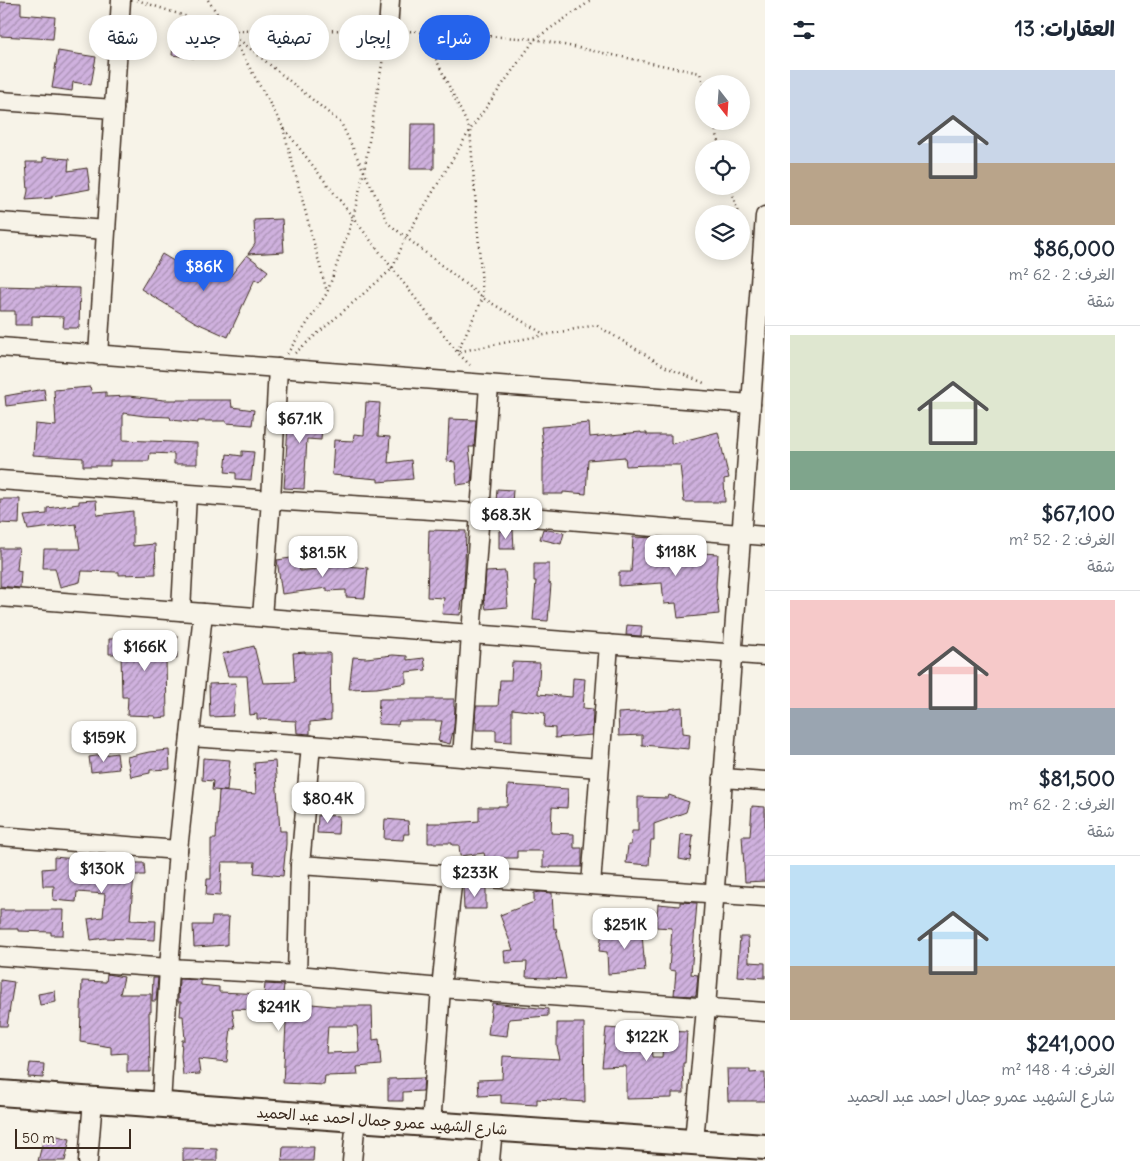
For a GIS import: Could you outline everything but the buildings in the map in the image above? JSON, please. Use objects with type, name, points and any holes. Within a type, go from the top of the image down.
[{"type":"street","points":[[98,355],[121,0]]},
{"type":"street","points":[[389,15],[390,0]]},
{"type":"street","points":[[0,101],[114,109]]},
{"type":"street","points":[[694,1142],[715,894],[751,404],[762,292],[765,216]]},
{"type":"street","points":[[0,222],[106,230]]},
{"type":"street","points":[[0,347],[751,404]]},
{"type":"street","points":[[262,617],[278,368]]},
{"type":"street","points":[[462,757],[488,385]]},
{"type":"street","points":[[0,480],[480,513],[765,536]]},
{"type":"street","points":[[181,611],[186,494]]},
{"type":"street","points":[[0,597],[765,656]]},
{"type":"street","points":[[161,1105],[178,850],[203,613]]},
{"type":"street","points":[[591,885],[609,644]]},
{"type":"street","points":[[190,737],[599,768]]},
{"type":"street","points":[[297,975],[300,865],[311,745]]},
{"type":"street","points":[[723,778],[765,781]]},
{"type":"street","points":[[0,836],[178,850]]},
{"type":"street","points":[[300,865],[765,897]]},
{"type":"street","points":[[431,1125],[441,988],[453,876]]},
{"type":"street","points":[[0,956],[297,975],[441,988],[765,1012]]},
{"type":"street","name":"شارع الشهيد عمرو جمال احمد عبد الحميد","points":[[0,1093],[356,1120],[694,1142],[759,1151]]},
{"type":"street","points":[[88,1161],[93,1100]]},
{"type":"street","points":[[352,1161],[356,1120]]},
{"type":"street","points":[[490,1161],[492,1128]]},
{"type":"path","points":[[137,0],[182,15]]},
{"type":"path","points":[[208,0],[218,15]]},
{"type":"path","points":[[278,368],[392,269],[406,237],[470,130],[535,39],[592,0]]},
{"type":"path","points":[[239,31],[339,30]]},
{"type":"path","points":[[490,36],[535,39],[700,73],[701,75]]},
{"type":"path","points":[[239,39],[341,123],[389,224],[483,298],[546,335]]},
{"type":"path","points":[[239,49],[283,127],[457,352],[488,385]]},
{"type":"path","points":[[278,368],[327,293],[353,218],[364,170],[383,60]]},
{"type":"path","points":[[436,60],[470,130],[483,298],[457,352]]},
{"type":"path","points":[[283,127],[327,293]]},
{"type":"path","points":[[457,352],[596,326],[666,367],[709,386]]}]
